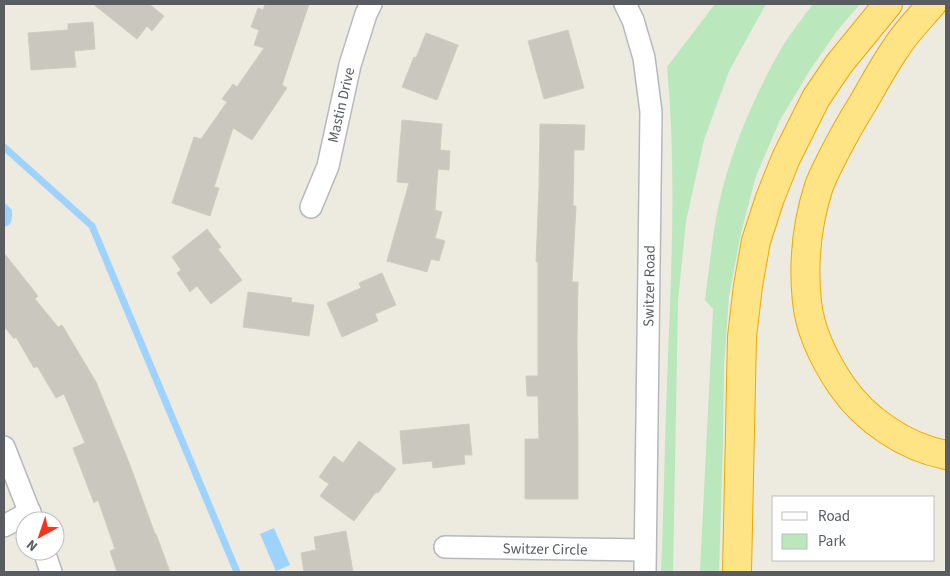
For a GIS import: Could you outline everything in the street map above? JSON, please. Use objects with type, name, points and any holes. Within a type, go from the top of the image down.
[{"type":"highway","points":[[737,572],[742,337],[756,241],[786,158],[816,98],[839,64],[888,4]]},
{"type":"highway","points":[[932,4],[897,46],[843,135],[819,185],[809,229],[806,274],[807,304],[821,352],[833,374],[849,396],[866,414],[886,429],[912,444],[946,455]]},
{"type":"street","name":"Mastin Drive","points":[[312,207],[328,166],[350,65],[371,4]]},
{"type":"street","name":"Switzer Road","points":[[625,4],[633,20],[644,58],[651,112],[644,572]]},
{"type":"street","points":[[4,447],[29,511]]},
{"type":"street","name":"Switzer Circle","points":[[445,547],[645,550]]},
{"type":"green space","points":[[715,4],[766,4],[729,71],[704,140],[686,221],[678,301],[673,572],[661,572],[672,212],[672,139],[667,67]]},
{"type":"green space","points":[[813,4],[860,4],[837,31],[810,70],[780,120],[756,176],[741,233],[729,296],[724,366],[719,572],[700,572],[713,309],[705,300],[717,215],[734,150],[765,78],[784,44]]},
{"type":"water","points":[[4,202],[12,210],[12,218],[10,223],[4,227]]},
{"type":"water","points":[[274,528],[290,565],[276,571],[260,534]]},
{"type":"building","points":[[93,4],[149,4],[164,16],[152,31],[147,26],[137,39]]},
{"type":"building","points":[[265,4],[309,4],[282,85],[287,88],[252,140],[233,128],[214,187],[219,188],[210,216],[172,203],[194,137],[201,139],[227,102],[222,99],[233,84],[237,87],[264,48],[254,45],[259,30],[251,27],[258,8],[263,10]]},
{"type":"building","points":[[93,22],[95,49],[74,51],[76,67],[31,70],[28,33],[68,30],[68,24]]},
{"type":"building","points":[[568,30],[584,88],[544,99],[528,41]]},
{"type":"building","points":[[426,33],[458,45],[437,100],[402,87]]},
{"type":"building","points":[[402,120],[442,124],[440,150],[450,151],[449,170],[438,169],[435,210],[442,212],[435,238],[445,241],[439,261],[431,259],[427,272],[387,261],[409,183],[397,182]]},
{"type":"building","points":[[540,124],[585,125],[584,150],[574,150],[573,206],[576,206],[572,282],[578,282],[578,499],[525,499],[525,439],[539,439],[538,396],[527,396],[526,376],[538,376],[538,262],[536,262]]},
{"type":"building","points":[[207,229],[221,247],[218,249],[242,280],[211,304],[197,286],[190,292],[177,273],[181,270],[172,257]]},
{"type":"building","points":[[4,253],[38,296],[35,299],[58,327],[62,325],[96,382],[130,465],[170,572],[117,572],[110,551],[115,549],[98,500],[94,503],[73,448],[85,443],[64,394],[56,398],[37,366],[34,368],[16,337],[14,339],[4,326]]},
{"type":"building","points":[[382,273],[396,305],[375,314],[378,321],[342,337],[327,303],[361,288],[359,283]]},
{"type":"building","points":[[248,292],[292,298],[291,302],[314,305],[309,336],[243,327]]},
{"type":"building","points":[[469,424],[472,455],[464,455],[465,464],[433,468],[432,461],[403,464],[400,431]]},
{"type":"building","points":[[359,441],[396,469],[354,521],[320,496],[329,484],[319,477],[334,456],[343,463]]},
{"type":"building","points":[[346,531],[353,572],[304,572],[301,553],[316,550],[314,537]]},
{"type":"waterway","points":[[4,147],[92,226],[237,572]]}]
